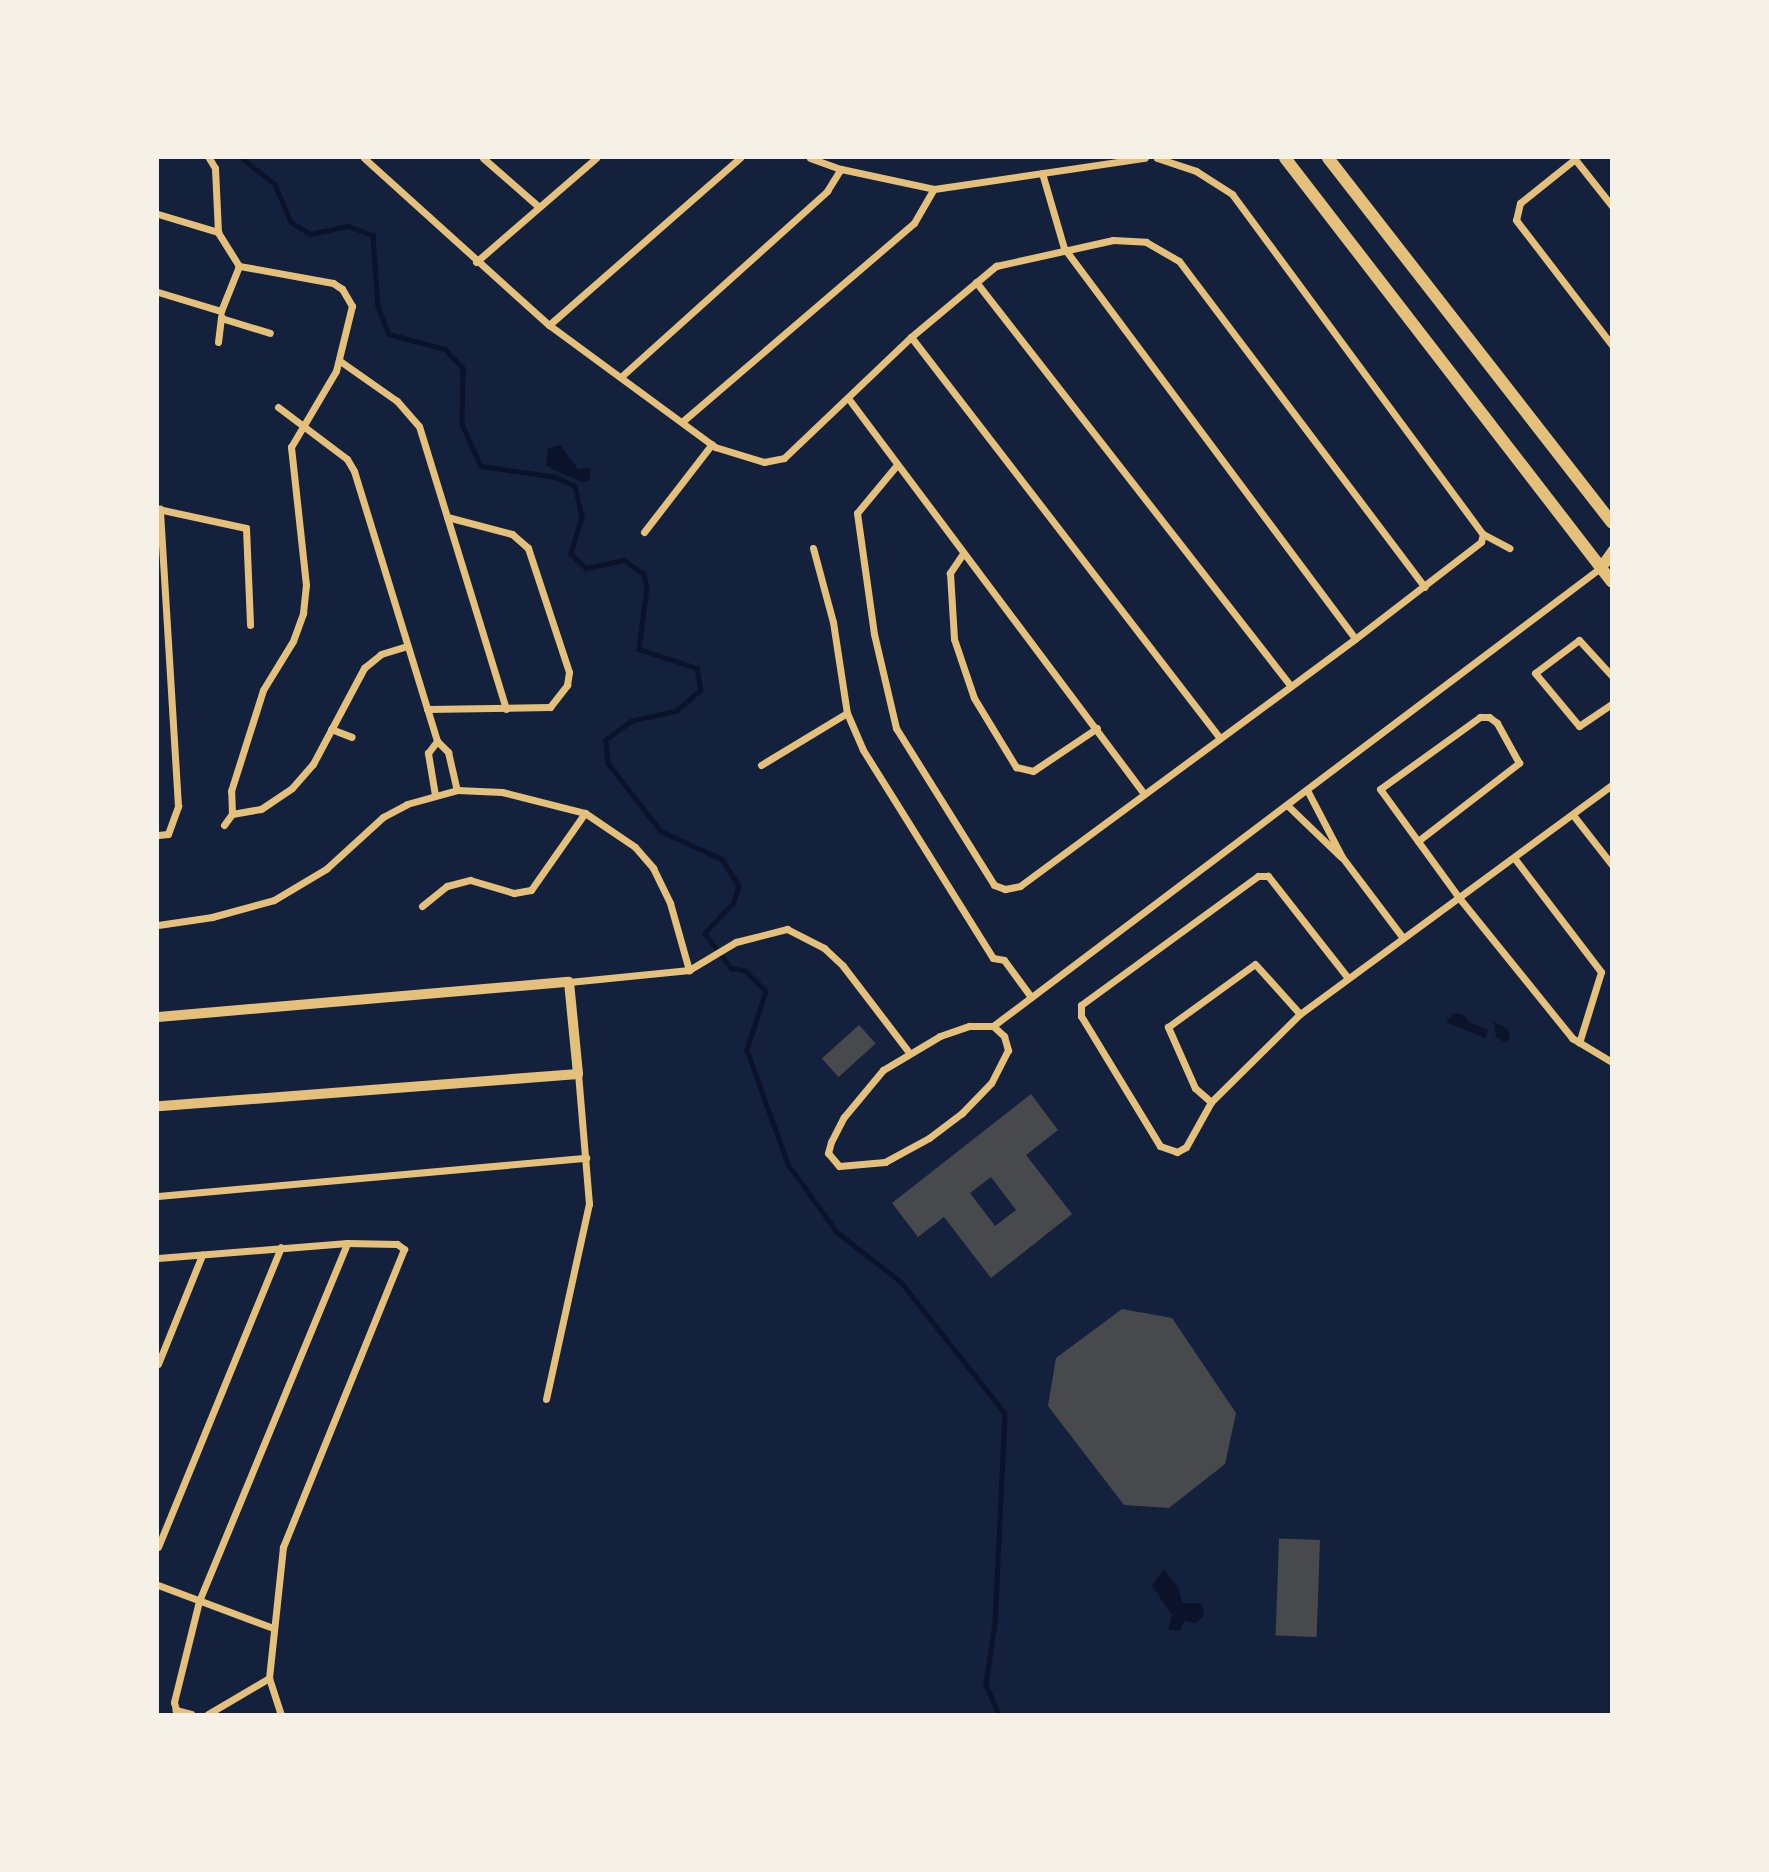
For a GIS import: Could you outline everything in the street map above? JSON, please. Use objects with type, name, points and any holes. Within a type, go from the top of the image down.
[{"type":"main road","points":[[1285,158],[1612,582]]},
{"type":"main road","points":[[1328,158],[1612,523]]},
{"type":"street","points":[[209,158],[215,168],[218,232],[239,266],[333,282],[342,289],[352,306],[340,361],[301,425],[290,458],[306,585],[303,613],[293,641],[264,690],[231,791],[232,814],[224,825]]},
{"type":"street","points":[[364,158],[476,262],[550,325],[623,375],[712,444],[764,462],[784,458],[912,337],[996,266],[1064,248],[1113,240],[1146,242],[1179,261],[1425,587]]},
{"type":"street","points":[[483,158],[538,207]]},
{"type":"street","points":[[476,262],[596,158]]},
{"type":"street","points":[[550,325],[740,158]]},
{"type":"street","points":[[810,158],[841,170],[934,190],[1145,158]]},
{"type":"street","points":[[1157,158],[1196,171],[1232,194],[1483,534],[1509,548]]},
{"type":"street","points":[[1612,206],[1575,158],[1520,203],[1516,220],[1612,345]]},
{"type":"street","points":[[623,375],[827,191],[841,170]]},
{"type":"street","points":[[1042,173],[1064,248],[1355,639]]},
{"type":"street","points":[[683,421],[914,223],[934,190]]},
{"type":"street","points":[[158,214],[218,232]]},
{"type":"street","points":[[218,342],[221,315],[239,266]]},
{"type":"street","points":[[976,282],[1290,685]]},
{"type":"street","points":[[158,292],[270,333]]},
{"type":"street","points":[[912,337],[1219,737]]},
{"type":"street","points":[[340,361],[411,414],[425,441],[506,709]]},
{"type":"street","points":[[848,398],[962,555],[1097,728],[1144,794]]},
{"type":"street","points":[[278,407],[347,459],[354,471],[437,741],[448,752],[457,790]]},
{"type":"street","points":[[644,532],[712,444]]},
{"type":"street","points":[[896,466],[857,513],[874,634],[896,728],[994,885],[1020,886],[1425,587],[1481,542],[1483,534]]},
{"type":"street","points":[[158,835],[168,834],[178,806],[159,509],[246,528],[250,625]]},
{"type":"street","points":[[428,709],[550,708],[559,697],[569,672],[528,548],[512,534],[447,517]]},
{"type":"street","points":[[813,548],[833,622],[848,713],[864,752],[993,958],[1004,960],[1031,997]]},
{"type":"street","points":[[1599,567],[1612,548]]},
{"type":"street","points":[[962,555],[950,573],[954,639],[974,698],[1016,767],[1033,771],[1097,728]]},
{"type":"street","points":[[993,1026],[1004,1036],[1008,1050],[991,1083],[929,1138],[885,1162],[859,1167],[839,1166],[828,1153],[844,1117],[864,1089],[908,1051],[970,1026],[993,1026],[1612,559]]},
{"type":"street","points":[[1612,676],[1579,640],[1535,673],[1579,726],[1612,704]]},
{"type":"street","points":[[232,814],[261,809],[292,788],[313,764],[363,668],[381,654],[407,646]]},
{"type":"street","points":[[761,765],[848,713]]},
{"type":"street","points":[[1418,841],[1519,763],[1497,723],[1489,717],[1480,717],[1380,789],[1460,899],[1579,1043],[1612,1062]]},
{"type":"street","points":[[331,729],[352,737]]},
{"type":"street","points":[[435,795],[428,753],[437,741]]},
{"type":"street","points":[[1348,978],[1268,876],[1258,876],[1082,1005],[1081,1016],[1160,1146],[1177,1152],[1186,1147],[1211,1102],[1300,1014],[1515,859],[1612,785]]},
{"type":"street","points":[[158,925],[212,917],[274,900],[326,869],[383,817],[435,795],[457,790],[534,797],[585,813],[620,833],[653,868],[670,903],[689,970]]},
{"type":"street","points":[[1307,790],[1342,857],[1403,938]]},
{"type":"street","points":[[1287,805],[1342,857]]},
{"type":"street","points":[[422,906],[447,886],[470,880],[514,893],[531,890],[585,813]]},
{"type":"street","points":[[1573,815],[1612,865]]},
{"type":"street","points":[[1515,859],[1601,972],[1579,1043]]},
{"type":"street","points":[[158,1017],[689,970],[736,942],[787,929],[824,948],[843,966],[908,1051]]},
{"type":"street","points":[[1211,1102],[1195,1088],[1168,1027],[1255,964],[1300,1014]]},
{"type":"street","points":[[546,1399],[589,1204],[569,982]]},
{"type":"street","points":[[158,1106],[578,1074]]},
{"type":"street","points":[[158,1196],[586,1158]]},
{"type":"street","points":[[191,1714],[176,1710],[174,1702],[199,1601],[347,1243]]},
{"type":"street","points":[[158,1258],[347,1243],[397,1244],[404,1249],[283,1547],[272,1628],[270,1678],[281,1714]]},
{"type":"street","points":[[158,1547],[281,1247]]},
{"type":"street","points":[[158,1364],[202,1255]]},
{"type":"street","points":[[158,1585],[272,1628]]},
{"type":"street","points":[[208,1714],[270,1678]]},
{"type":"water","points":[[560,445],[578,469],[590,468],[590,480],[583,483],[546,466],[548,448]]},
{"type":"water","points":[[1454,1013],[1464,1015],[1469,1022],[1488,1030],[1485,1038],[1446,1022]]},
{"type":"water","points":[[1494,1022],[1508,1029],[1510,1037],[1506,1043],[1496,1037]]},
{"type":"water","points":[[1164,1569],[1179,1589],[1182,1603],[1201,1603],[1204,1609],[1203,1617],[1196,1623],[1184,1621],[1180,1631],[1168,1630],[1172,1615],[1152,1586]]},
{"type":"building","points":[[859,1025],[876,1044],[839,1077],[822,1058]]},
{"type":"building","points":[[1031,1094],[1058,1130],[1026,1155],[1072,1214],[991,1278],[944,1217],[918,1237],[892,1203]],"holes":[[[991,1177],[1016,1210],[995,1226],[970,1193]]]},
{"type":"building","points":[[1122,1309],[1172,1318],[1236,1413],[1225,1464],[1169,1508],[1124,1505],[1048,1406],[1056,1358]]},
{"type":"building","points":[[1279,1539],[1320,1540],[1317,1637],[1276,1636]]},
{"type":"waterway","points":[[242,158],[275,184],[291,222],[310,234],[348,226],[373,235],[378,306],[389,334],[445,349],[463,368],[462,424],[481,466],[556,477],[575,486],[582,517],[571,554],[586,568],[624,560],[644,574],[647,587],[639,649],[697,668],[701,690],[677,711],[632,721],[606,740],[608,763],[661,831],[722,859],[739,886],[733,904],[705,933],[731,968],[746,971],[766,991],[747,1050],[788,1164],[837,1232],[901,1282],[1005,1413],[995,1623],[986,1685],[999,1714]]}]
